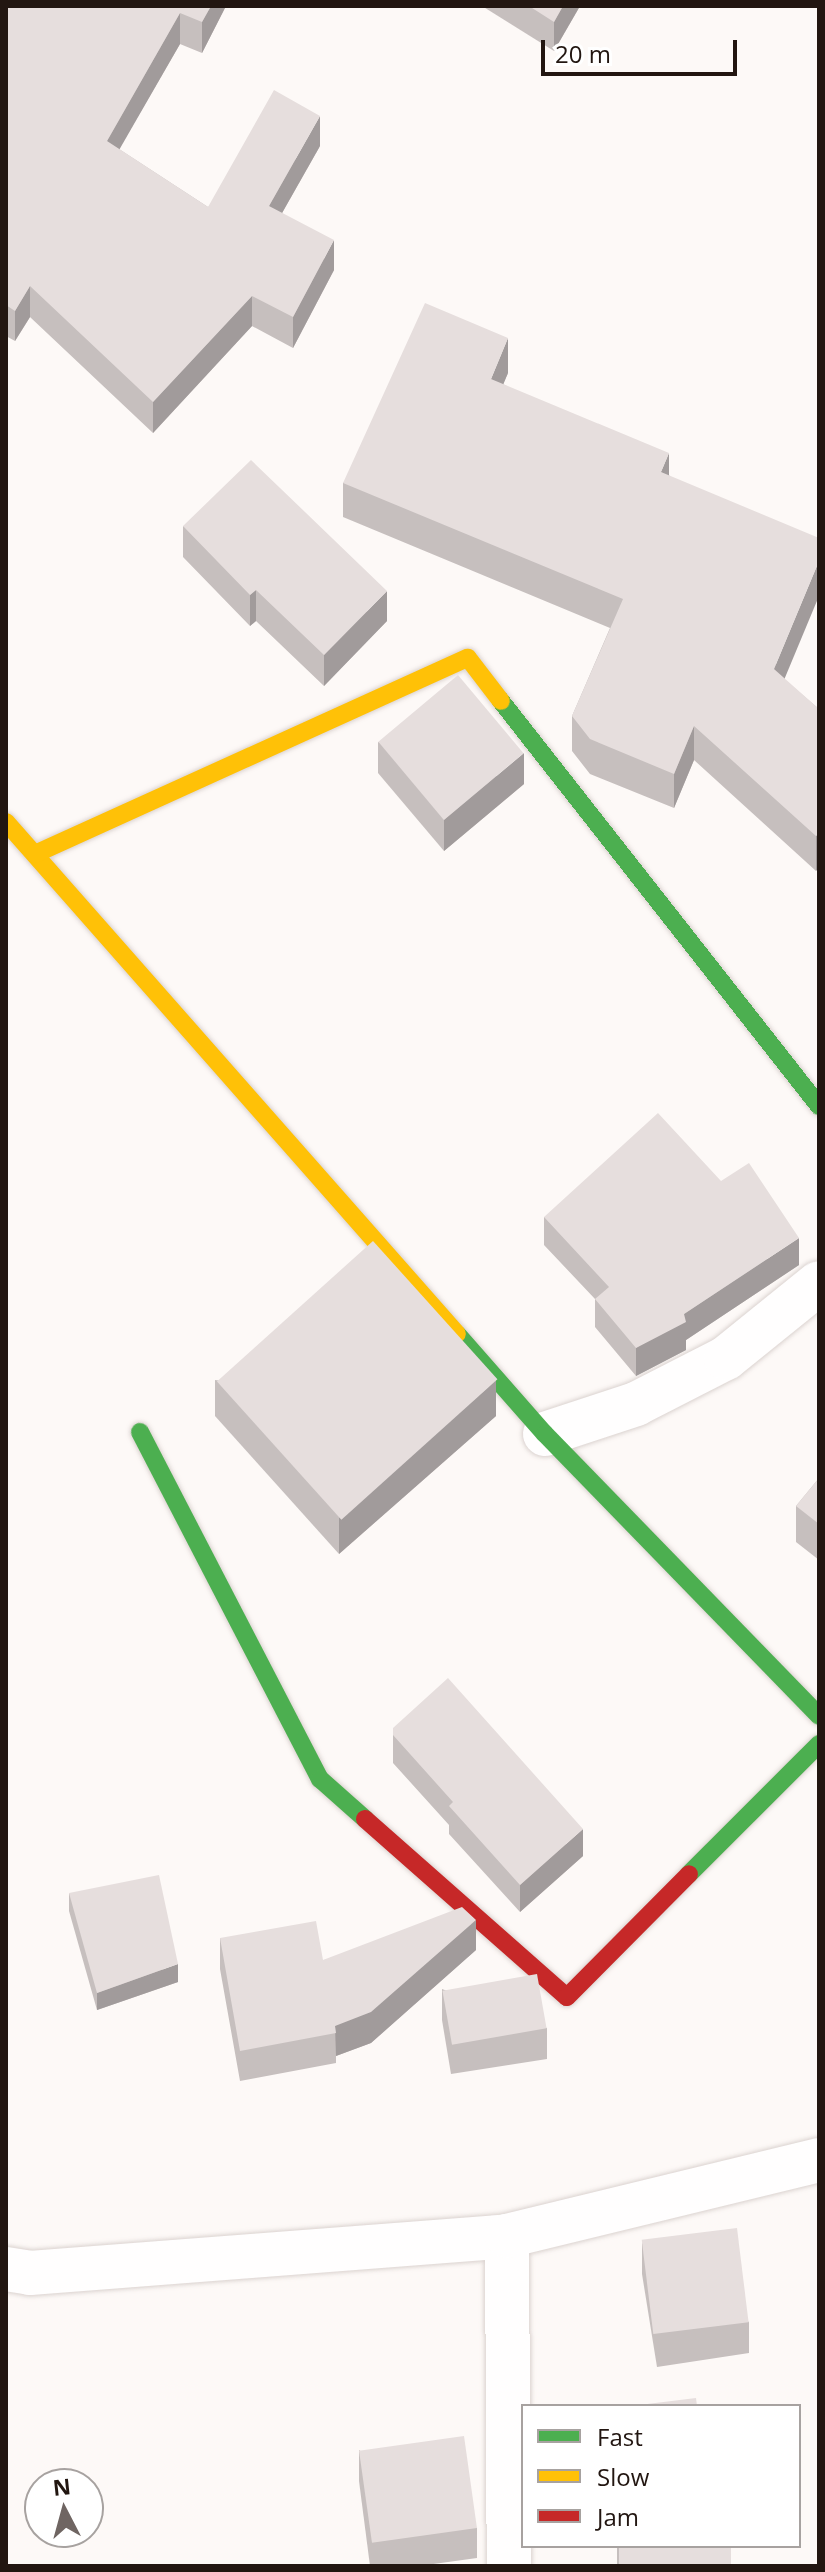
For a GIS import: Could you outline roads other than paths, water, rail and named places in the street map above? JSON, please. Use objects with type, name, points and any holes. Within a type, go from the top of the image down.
[{"type":"street","points":[[35,854],[468,658],[819,1106]]},
{"type":"street","points":[[6,822],[545,1434],[819,1716]]},
{"type":"street","points":[[545,1434],[636,1404],[726,1358],[819,1283]]},
{"type":"street","points":[[140,1432],[320,1779],[567,1997],[819,1744]]},
{"type":"street","points":[[6,2269],[30,2273],[507,2236],[819,2160]]},
{"type":"street","points":[[507,2236],[509,2566]]}]
